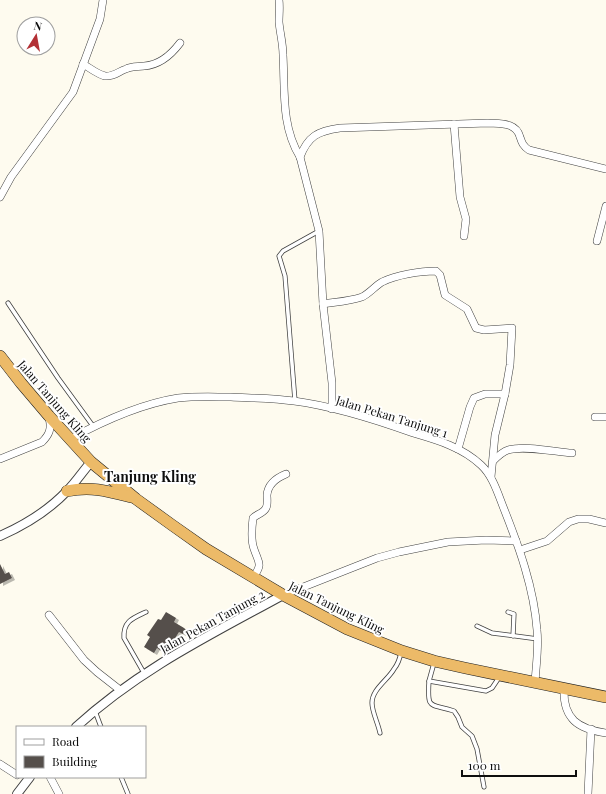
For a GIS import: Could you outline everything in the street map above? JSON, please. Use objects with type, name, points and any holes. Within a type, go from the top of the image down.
[{"type":"highway","name":"Jalan Tanjung Kling","points":[[0,356],[49,416],[91,462],[136,499],[200,545],[283,595],[347,629],[402,651],[434,661],[606,697]]},
{"type":"highway","points":[[67,491],[80,488],[95,489],[110,491],[136,499]]},
{"type":"street","points":[[0,197],[11,177],[72,92],[100,19],[103,0]]},
{"type":"street","points":[[279,0],[285,114],[292,142],[300,157],[319,231],[323,304],[332,383],[332,409]]},
{"type":"street","points":[[83,64],[100,74],[113,76],[132,67],[157,64],[170,55],[180,43]]},
{"type":"street","points":[[300,157],[309,139],[317,133],[328,130],[340,128],[488,123],[511,126],[517,129],[522,143],[529,150],[606,169]]},
{"type":"street","points":[[454,124],[460,197],[466,219],[464,236]]},
{"type":"street","points":[[597,241],[606,206]]},
{"type":"street","points":[[323,304],[362,297],[370,293],[381,283],[402,275],[436,272],[440,275],[445,295],[467,309],[476,328],[484,330],[512,328],[510,365],[506,394],[495,435],[491,477]]},
{"type":"street","points":[[458,449],[474,398],[485,394],[506,394]]},
{"type":"street","name":"Jalan Pekan Tanjung 1","points":[[70,439],[93,426],[141,408],[178,398],[219,397],[295,401],[332,409],[388,424],[458,449],[481,465],[491,477],[520,550],[535,612],[538,639],[535,683]]},
{"type":"street","points":[[0,459],[42,442],[46,438],[51,426],[49,416]]},
{"type":"street","points":[[595,417],[606,417]]},
{"type":"street","points":[[493,461],[500,454],[508,450],[518,449],[572,454]]},
{"type":"street","name":"Jalan Tanjung Kling","points":[[0,536],[27,523],[48,508],[67,491],[91,462]]},
{"type":"street","points":[[253,578],[260,566],[253,548],[253,518],[266,508],[267,493],[273,482],[286,474]]},
{"type":"street","points":[[520,550],[547,541],[570,522],[578,519],[589,519],[606,523]]},
{"type":"street","name":"Jalan Pekan Tanjung 2","points":[[77,726],[94,710],[144,673],[203,638],[283,595],[377,558],[399,552],[448,542],[486,540],[516,541]]},
{"type":"street","points":[[49,615],[84,660],[120,690]]},
{"type":"street","points":[[564,689],[565,707],[568,714],[574,721],[591,730],[606,732]]},
{"type":"street","points":[[588,794],[591,730]]},
{"type":"street","points":[[0,764],[16,774]]},
{"type":"street","points":[[16,794],[25,778]]},
{"type":"street","points":[[51,778],[59,794]]},
{"type":"lane","points":[[295,401],[285,276],[280,256],[283,250],[319,231]]},
{"type":"lane","points":[[8,303],[58,378],[93,426]]},
{"type":"lane","points":[[144,673],[124,638],[124,632],[125,627],[132,619],[146,612]]},
{"type":"lane","points":[[508,612],[514,614],[513,636]]},
{"type":"lane","points":[[477,626],[492,633],[538,639]]},
{"type":"lane","points":[[380,733],[372,706],[373,697],[376,691],[394,670],[400,659],[402,651]]},
{"type":"lane","points":[[434,661],[429,681],[428,698],[430,704],[454,711],[462,727],[472,736],[477,750],[484,787]]},
{"type":"lane","points":[[429,681],[486,692],[492,688],[500,675]]},
{"type":"lane","points":[[94,710],[101,726]]},
{"type":"lane","points":[[121,778],[128,794]]},
{"type":"building","points":[[0,564],[5,574],[9,572],[12,578],[0,584]]},
{"type":"building","points":[[166,612],[176,618],[174,622],[186,630],[183,634],[179,632],[167,651],[163,652],[157,648],[154,653],[144,647],[150,637],[147,635],[158,619],[161,620]]},
{"type":"district","name":"Tanjung Kling","points":[[150,476]]}]
